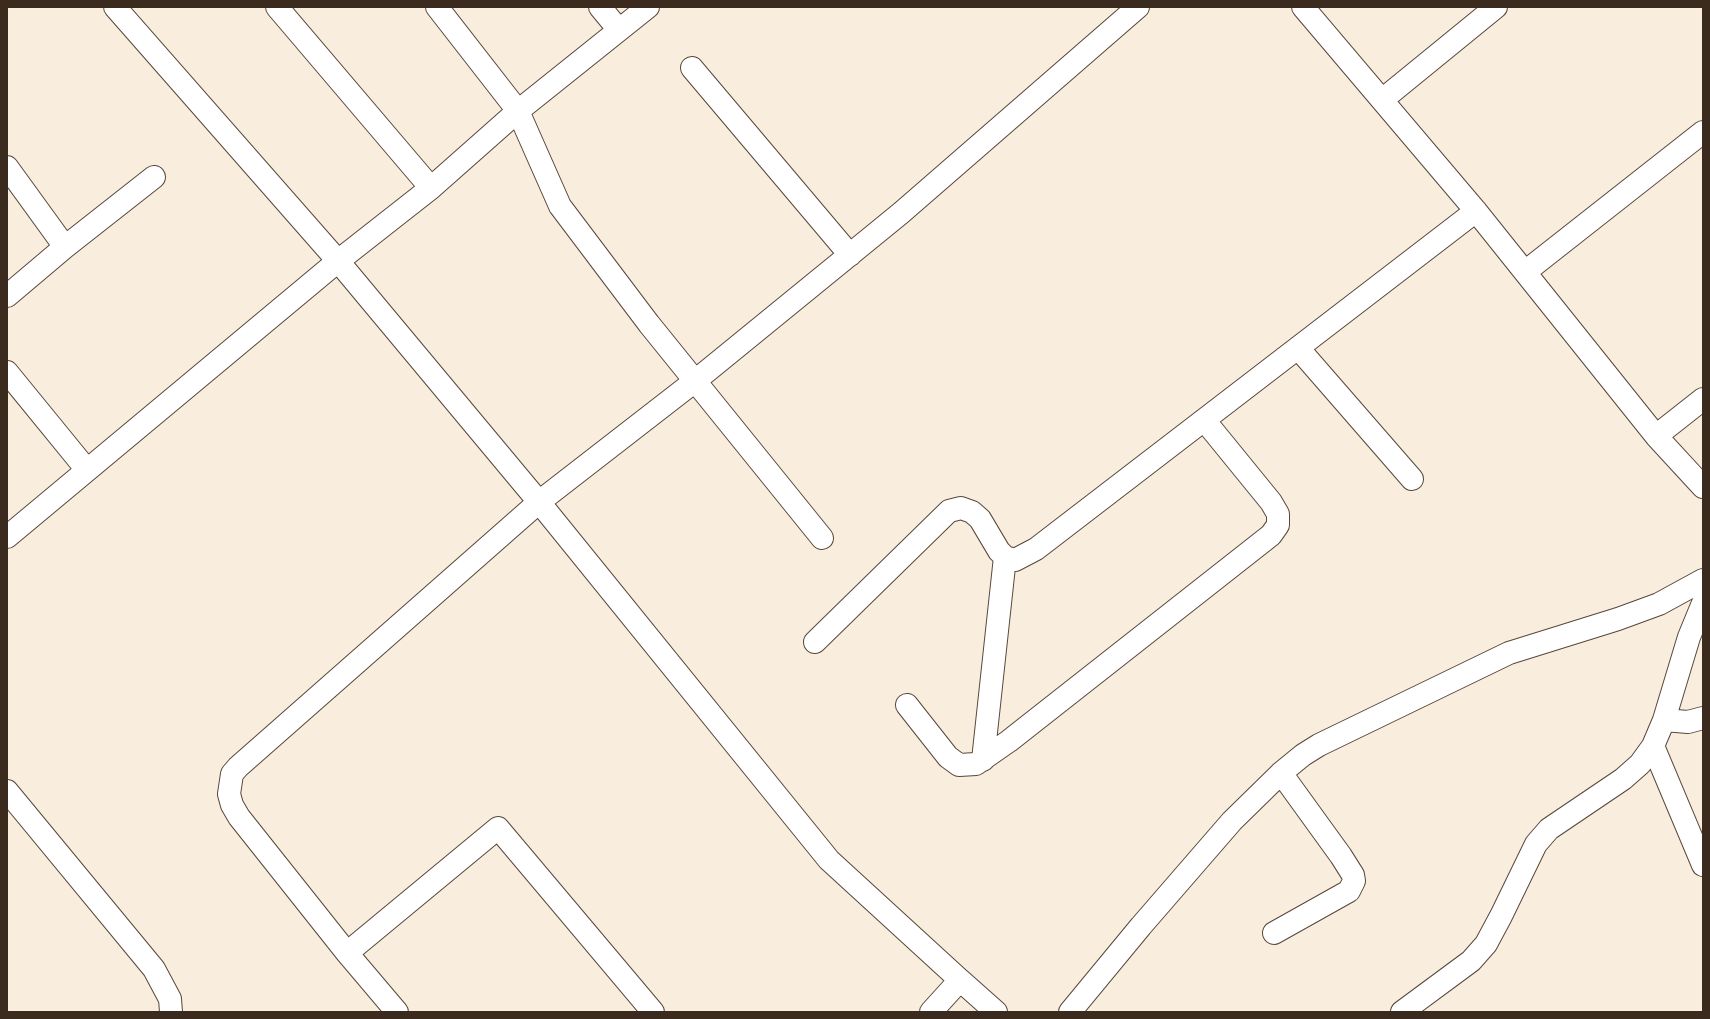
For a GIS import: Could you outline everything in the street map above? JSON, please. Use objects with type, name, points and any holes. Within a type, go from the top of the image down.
[{"type":"street","points":[[115,7],[338,261],[539,502],[829,860],[996,1012]]},
{"type":"street","points":[[277,7],[431,188]]},
{"type":"street","points":[[437,7],[518,111],[560,206],[649,324],[822,538]]},
{"type":"street","points":[[600,7],[619,30]]},
{"type":"street","points":[[7,537],[338,261],[431,188],[518,111],[648,7]]},
{"type":"street","points":[[397,1012],[347,954],[239,817],[232,805],[229,794],[232,774],[238,767],[539,502],[695,381],[901,214],[1138,7]]},
{"type":"street","points":[[1303,7],[1476,211],[1656,436],[1703,488]]},
{"type":"street","points":[[1382,100],[1496,7]]},
{"type":"street","points":[[692,68],[850,255]]},
{"type":"street","points":[[1525,272],[1703,132]]},
{"type":"street","points":[[7,167],[65,247]]},
{"type":"street","points":[[7,296],[65,247],[154,177]]},
{"type":"street","points":[[815,642],[949,511],[961,508],[972,512],[980,520],[999,551],[1005,557],[1015,560],[1036,549],[1205,421],[1476,211]]},
{"type":"street","points":[[1298,348],[1412,479]]},
{"type":"street","points":[[7,372],[87,470]]},
{"type":"street","points":[[1656,436],[1703,399]]},
{"type":"street","points":[[907,705],[948,757],[959,765],[968,766],[976,764],[1009,741],[1271,535],[1278,524],[1278,514],[1272,502],[1205,421]]},
{"type":"street","points":[[983,760],[1005,557]]},
{"type":"street","points":[[1070,1012],[1141,926],[1232,821],[1281,772],[1319,745],[1509,653],[1618,619],[1659,604],[1703,580]]},
{"type":"street","points":[[1402,1012],[1471,960],[1486,944],[1536,844],[1549,829],[1623,779],[1640,764],[1653,746],[1664,720],[1689,637],[1703,603]]},
{"type":"street","points":[[1664,720],[1688,722],[1703,718]]},
{"type":"street","points":[[1653,746],[1699,839],[1703,865]]},
{"type":"street","points":[[1274,933],[1349,891],[1354,881],[1353,875],[1341,856],[1281,772]]},
{"type":"street","points":[[7,791],[154,969],[170,999],[170,1012]]},
{"type":"street","points":[[347,954],[498,828],[653,1012]]},
{"type":"street","points":[[931,1012],[960,980]]}]
